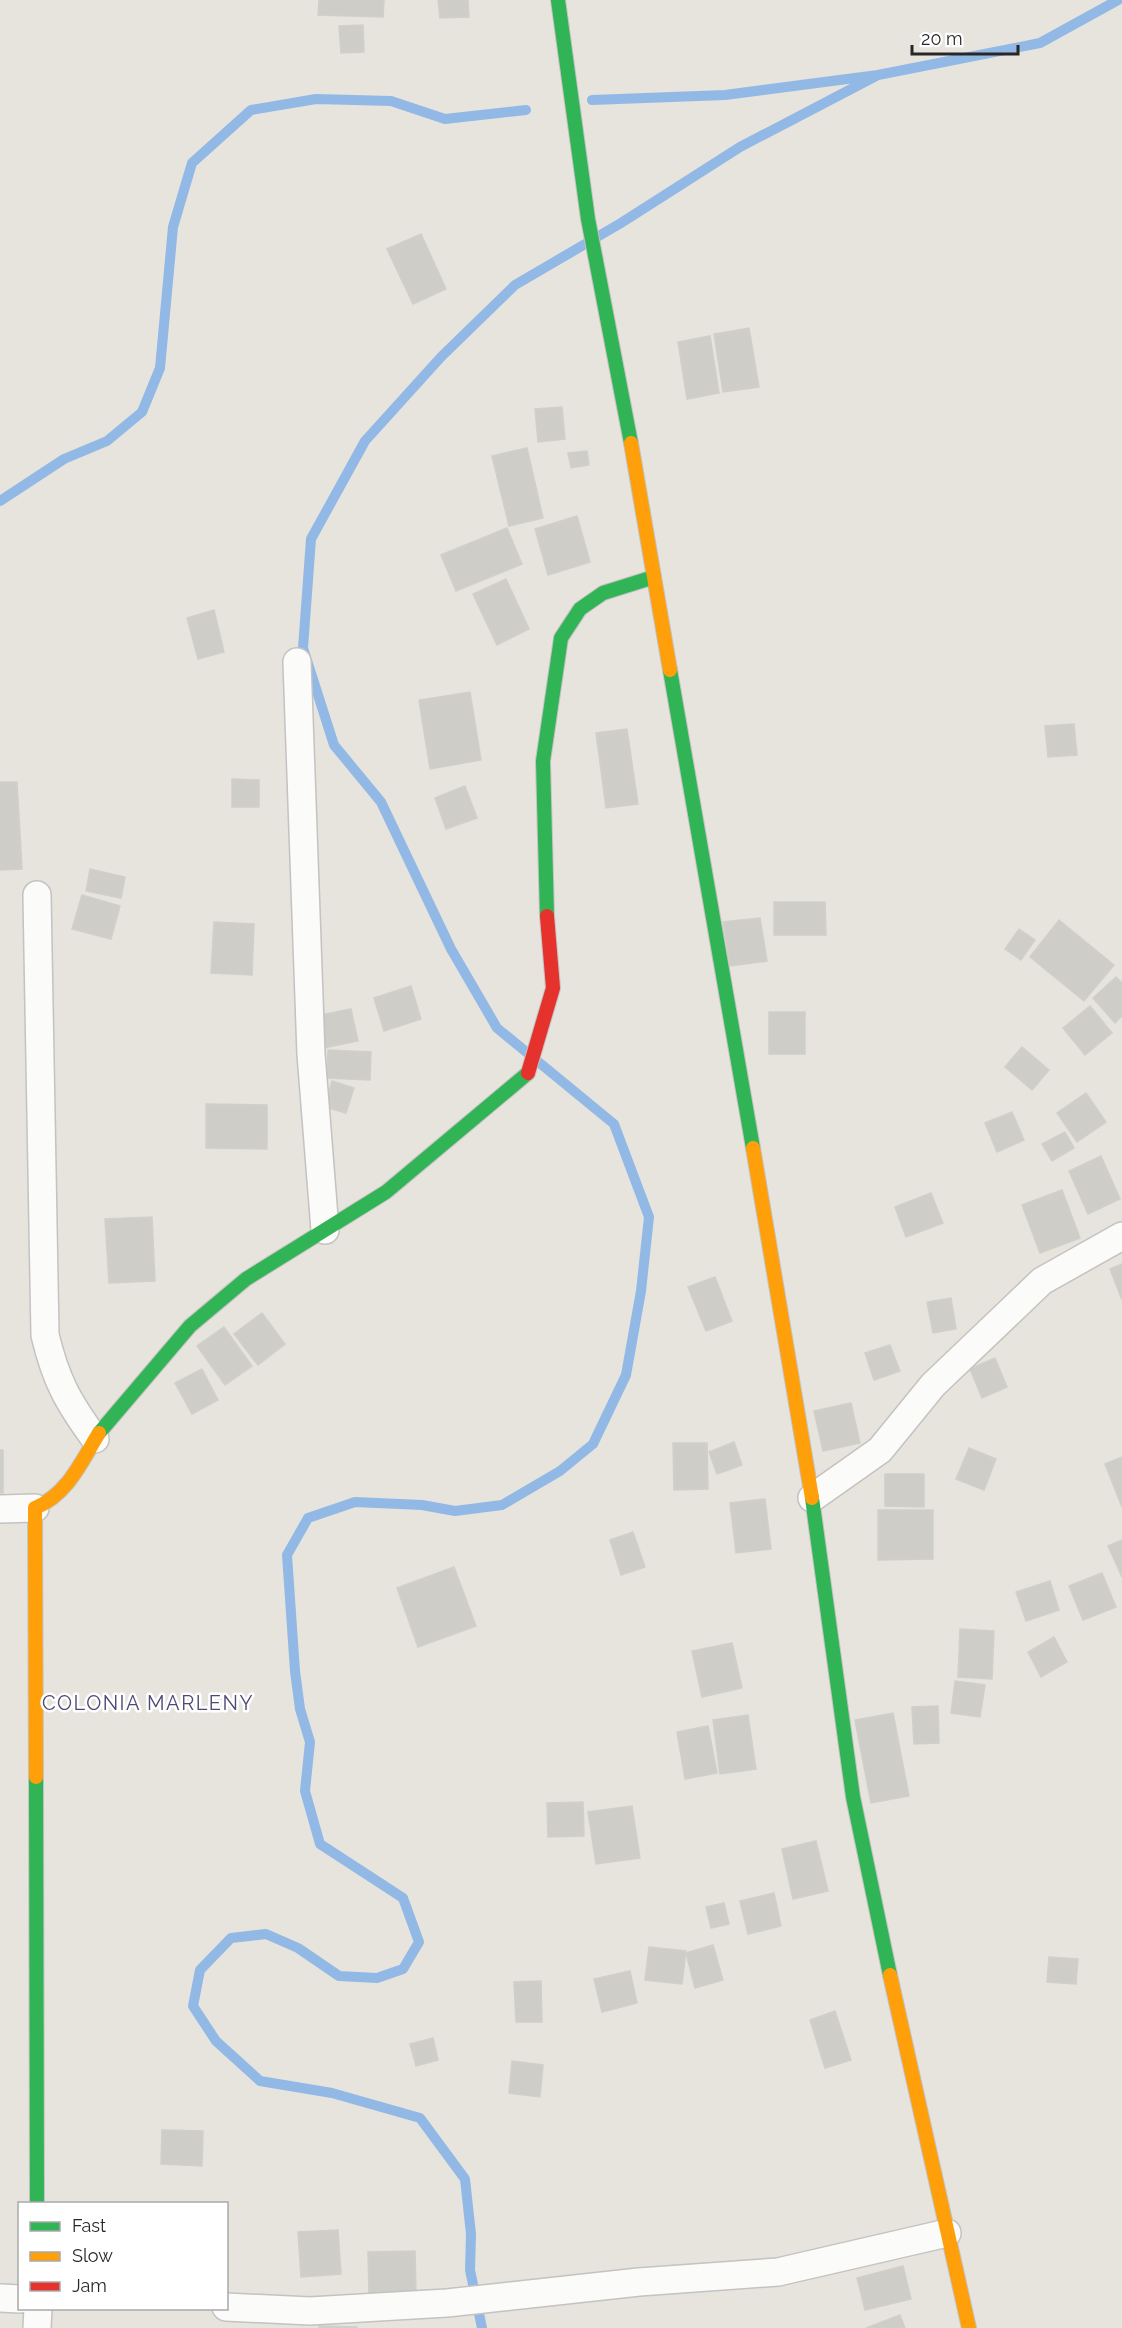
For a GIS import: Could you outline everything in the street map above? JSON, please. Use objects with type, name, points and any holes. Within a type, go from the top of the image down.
[{"type":"street","points":[[558,0],[588,219],[618,368],[812,1498],[853,1797],[901,2029],[969,2328]]},
{"type":"street","points":[[0,1509],[35,1508],[51,1501],[65,1488],[106,1422],[190,1326],[246,1279],[386,1192],[527,1076],[550,1005],[553,988],[548,939],[543,761],[561,638],[580,609],[603,593],[654,577]]},
{"type":"street","points":[[297,662],[311,1054],[325,1230]]},
{"type":"street","points":[[37,896],[45,1335],[53,1369],[67,1400],[95,1439]]},
{"type":"street","points":[[812,1498],[880,1450],[933,1385],[1042,1281],[1122,1236]]},
{"type":"street","points":[[35,1508],[37,2202]]},
{"type":"street","points":[[228,2307],[310,2319],[514,2294],[778,2272],[947,2233]]},
{"type":"street","points":[[0,2298],[18,2299]]},
{"type":"street","points":[[37,2328],[38,2310]]},
{"type":"building","points":[[319,0],[384,0],[383,17],[318,15]]},
{"type":"building","points":[[438,0],[468,0],[469,17],[440,18]]},
{"type":"building","points":[[363,25],[364,52],[341,53],[339,26]]},
{"type":"building","points":[[421,234],[446,289],[413,304],[387,249]]},
{"type":"building","points":[[749,328],[759,387],[723,392],[714,334]]},
{"type":"building","points":[[710,336],[719,393],[687,399],[678,342]]},
{"type":"building","points":[[562,407],[565,439],[538,442],[535,409]]},
{"type":"building","points":[[527,448],[543,518],[509,526],[492,456]]},
{"type":"building","points":[[587,451],[589,465],[571,468],[568,453]]},
{"type":"building","points":[[577,516],[590,562],[548,575],[535,529]]},
{"type":"building","points":[[507,528],[522,564],[456,591],[441,555]]},
{"type":"building","points":[[506,579],[529,629],[497,645],[473,594]]},
{"type":"building","points":[[214,610],[224,652],[198,659],[187,618]]},
{"type":"building","points":[[470,692],[481,760],[430,769],[419,700]]},
{"type":"building","points":[[1074,724],[1077,755],[1048,757],[1045,726]]},
{"type":"building","points":[[627,729],[638,804],[606,808],[596,733]]},
{"type":"building","points":[[232,779],[259,780],[259,807],[232,807]]},
{"type":"building","points":[[0,782],[17,782],[22,869],[0,870]]},
{"type":"building","points":[[465,786],[477,818],[446,829],[435,798]]},
{"type":"building","points":[[90,869],[125,877],[121,898],[86,891]]},
{"type":"building","points":[[82,895],[120,906],[111,939],[72,929]]},
{"type":"building","points":[[774,902],[825,902],[826,935],[774,935]]},
{"type":"building","points":[[760,918],[767,961],[730,966],[723,922]]},
{"type":"building","points":[[1059,920],[1114,965],[1084,1001],[1030,957]]},
{"type":"building","points":[[214,922],[254,924],[252,975],[211,973]]},
{"type":"building","points":[[1019,929],[1035,940],[1021,960],[1005,949]]},
{"type":"building","points":[[1116,977],[1122,983],[1122,1016],[1115,1023],[1093,998]]},
{"type":"building","points":[[411,986],[421,1019],[384,1031],[374,998]]},
{"type":"building","points":[[1090,1006],[1112,1033],[1085,1055],[1063,1028]]},
{"type":"building","points":[[351,1009],[358,1041],[318,1049],[311,1017]]},
{"type":"building","points":[[769,1012],[805,1012],[805,1054],[769,1054]]},
{"type":"building","points":[[1022,1047],[1049,1070],[1032,1090],[1005,1067]]},
{"type":"building","points":[[328,1050],[371,1052],[370,1080],[327,1078]]},
{"type":"building","points":[[332,1081],[354,1088],[346,1113],[325,1107]]},
{"type":"building","points":[[1086,1093],[1106,1122],[1077,1142],[1057,1113]]},
{"type":"building","points":[[206,1104],[267,1105],[267,1149],[206,1148]]},
{"type":"building","points":[[1012,1112],[1024,1140],[997,1152],[985,1123]]},
{"type":"building","points":[[1065,1132],[1074,1148],[1052,1161],[1042,1144]]},
{"type":"building","points":[[1101,1156],[1120,1199],[1088,1214],[1069,1171]]},
{"type":"building","points":[[1062,1190],[1080,1238],[1040,1253],[1022,1205]]},
{"type":"building","points":[[931,1193],[943,1223],[906,1237],[895,1207]]},
{"type":"building","points":[[152,1217],[155,1281],[109,1283],[105,1219]]},
{"type":"building","points":[[1122,1264],[1122,1300],[1110,1269]]},
{"type":"building","points":[[715,1277],[732,1321],[706,1331],[688,1287]]},
{"type":"building","points":[[951,1298],[956,1329],[933,1333],[927,1302]]},
{"type":"building","points":[[262,1313],[285,1344],[258,1365],[234,1334]]},
{"type":"building","points":[[224,1327],[252,1366],[225,1385],[197,1346]]},
{"type":"building","points":[[890,1345],[900,1371],[874,1380],[865,1353]]},
{"type":"building","points":[[995,1358],[1007,1387],[982,1398],[970,1369]]},
{"type":"building","points":[[202,1369],[218,1400],[192,1414],[175,1383]]},
{"type":"building","points":[[851,1403],[860,1443],[823,1451],[814,1411]]},
{"type":"building","points":[[734,1442],[742,1465],[717,1474],[709,1452]]},
{"type":"building","points":[[673,1443],[707,1443],[708,1489],[674,1490]]},
{"type":"building","points":[[969,1448],[996,1459],[984,1490],[956,1479]]},
{"type":"building","points":[[0,1450],[3,1450],[3,1493],[0,1493]]},
{"type":"building","points":[[1122,1457],[1122,1507],[1105,1464]]},
{"type":"building","points":[[885,1474],[924,1474],[924,1507],[885,1506]]},
{"type":"building","points":[[765,1499],[771,1549],[736,1553],[730,1503]]},
{"type":"building","points":[[878,1510],[933,1510],[933,1559],[878,1560]]},
{"type":"building","points":[[633,1532],[645,1567],[621,1575],[610,1540]]},
{"type":"building","points":[[1122,1540],[1122,1577],[1108,1546]]},
{"type":"building","points":[[454,1567],[476,1626],[418,1647],[397,1588]]},
{"type":"building","points":[[1102,1573],[1116,1607],[1083,1620],[1069,1586]]},
{"type":"building","points":[[1050,1581],[1059,1610],[1026,1621],[1016,1592]]},
{"type":"building","points":[[960,1629],[994,1631],[992,1679],[958,1677]]},
{"type":"building","points":[[1054,1637],[1067,1662],[1041,1677],[1028,1652]]},
{"type":"building","points":[[732,1643],[742,1688],[702,1697],[692,1651]]},
{"type":"building","points":[[955,1681],[985,1685],[980,1717],[951,1713]]},
{"type":"building","points":[[938,1706],[939,1743],[914,1744],[912,1707]]},
{"type":"building","points":[[893,1713],[909,1796],[871,1803],[855,1720]]},
{"type":"building","points":[[748,1715],[756,1769],[720,1774],[713,1720]]},
{"type":"building","points":[[708,1726],[717,1773],[685,1779],[677,1732]]},
{"type":"building","points":[[583,1802],[584,1836],[548,1837],[547,1803]]},
{"type":"building","points":[[632,1806],[640,1858],[596,1864],[588,1812]]},
{"type":"building","points":[[816,1841],[828,1891],[793,1899],[782,1849]]},
{"type":"building","points":[[774,1893],[781,1926],[748,1934],[740,1901]]},
{"type":"building","points":[[724,1903],[729,1924],[711,1928],[706,1907]]},
{"type":"building","points":[[713,1945],[723,1980],[695,1988],[686,1953]]},
{"type":"building","points":[[649,1947],[686,1951],[682,1984],[645,1980]]},
{"type":"building","points":[[1049,1957],[1078,1959],[1076,1984],[1047,1982]]},
{"type":"building","points":[[630,1971],[637,2003],[602,2012],[594,1979]]},
{"type":"building","points":[[541,1981],[542,2022],[516,2022],[514,1982]]},
{"type":"building","points":[[835,2011],[851,2060],[825,2068],[810,2020]]},
{"type":"building","points":[[433,2038],[438,2060],[416,2066],[410,2044]]},
{"type":"building","points":[[512,2061],[543,2065],[540,2097],[509,2093]]},
{"type":"building","points":[[162,2130],[203,2131],[202,2166],[161,2164]]},
{"type":"building","points":[[338,2230],[341,2274],[301,2277],[298,2232]]},
{"type":"building","points":[[415,2251],[416,2293],[369,2294],[368,2252]]},
{"type":"building","points":[[903,2266],[911,2299],[865,2310],[857,2278]]},
{"type":"building","points":[[900,2315],[905,2328],[866,2328]]},
{"type":"building","points":[[319,2326],[357,2327],[357,2328],[319,2328]]},
{"type":"waterway","points":[[592,100],[725,95],[878,75],[1040,43],[1118,0]]},
{"type":"waterway","points":[[482,2328],[470,2270],[471,2234],[465,2179],[420,2118],[332,2093],[260,2081],[216,2041],[193,2006],[200,1970],[231,1938],[266,1934],[298,1948],[339,1976],[377,1978],[403,1969],[419,1942],[403,1898],[320,1844],[305,1791],[310,1742],[300,1709],[295,1671],[287,1555],[308,1518],[355,1502],[422,1505],[455,1511],[502,1505],[560,1471],[593,1444],[626,1375],[641,1291],[649,1217],[614,1124],[497,1028],[451,949],[381,802],[334,745],[303,648],[311,539],[365,441],[441,357],[515,285],[621,223],[740,147],[878,75]]},
{"type":"waterway","points":[[0,501],[64,459],[107,441],[142,412],[160,368],[173,227],[192,163],[251,110],[316,99],[391,101],[445,119],[526,110]]},
{"type":"traffic: fast","points":[[558,0],[588,219],[631,443]]},
{"type":"traffic: fast","points":[[547,916],[543,761],[561,638],[580,609],[603,593],[654,577]]},
{"type":"traffic: fast","points":[[670,670],[753,1148]]},
{"type":"traffic: fast","points":[[99,1433],[190,1326],[246,1279],[386,1192],[528,1073]]},
{"type":"traffic: fast","points":[[812,1498],[853,1797],[890,1975]]},
{"type":"traffic: fast","points":[[36,1777],[37,2202]]},
{"type":"traffic: slow","points":[[631,443],[670,670]]},
{"type":"traffic: slow","points":[[753,1148],[812,1498]]},
{"type":"traffic: slow","points":[[36,1777],[35,1508],[65,1486],[80,1466],[99,1433]]},
{"type":"traffic: slow","points":[[890,1975],[969,2328]]},
{"type":"traffic: jam","points":[[528,1073],[553,988],[547,916]]},
{"type":"district","name":"COLONIA MARLENY","points":[[148,1703]]}]
